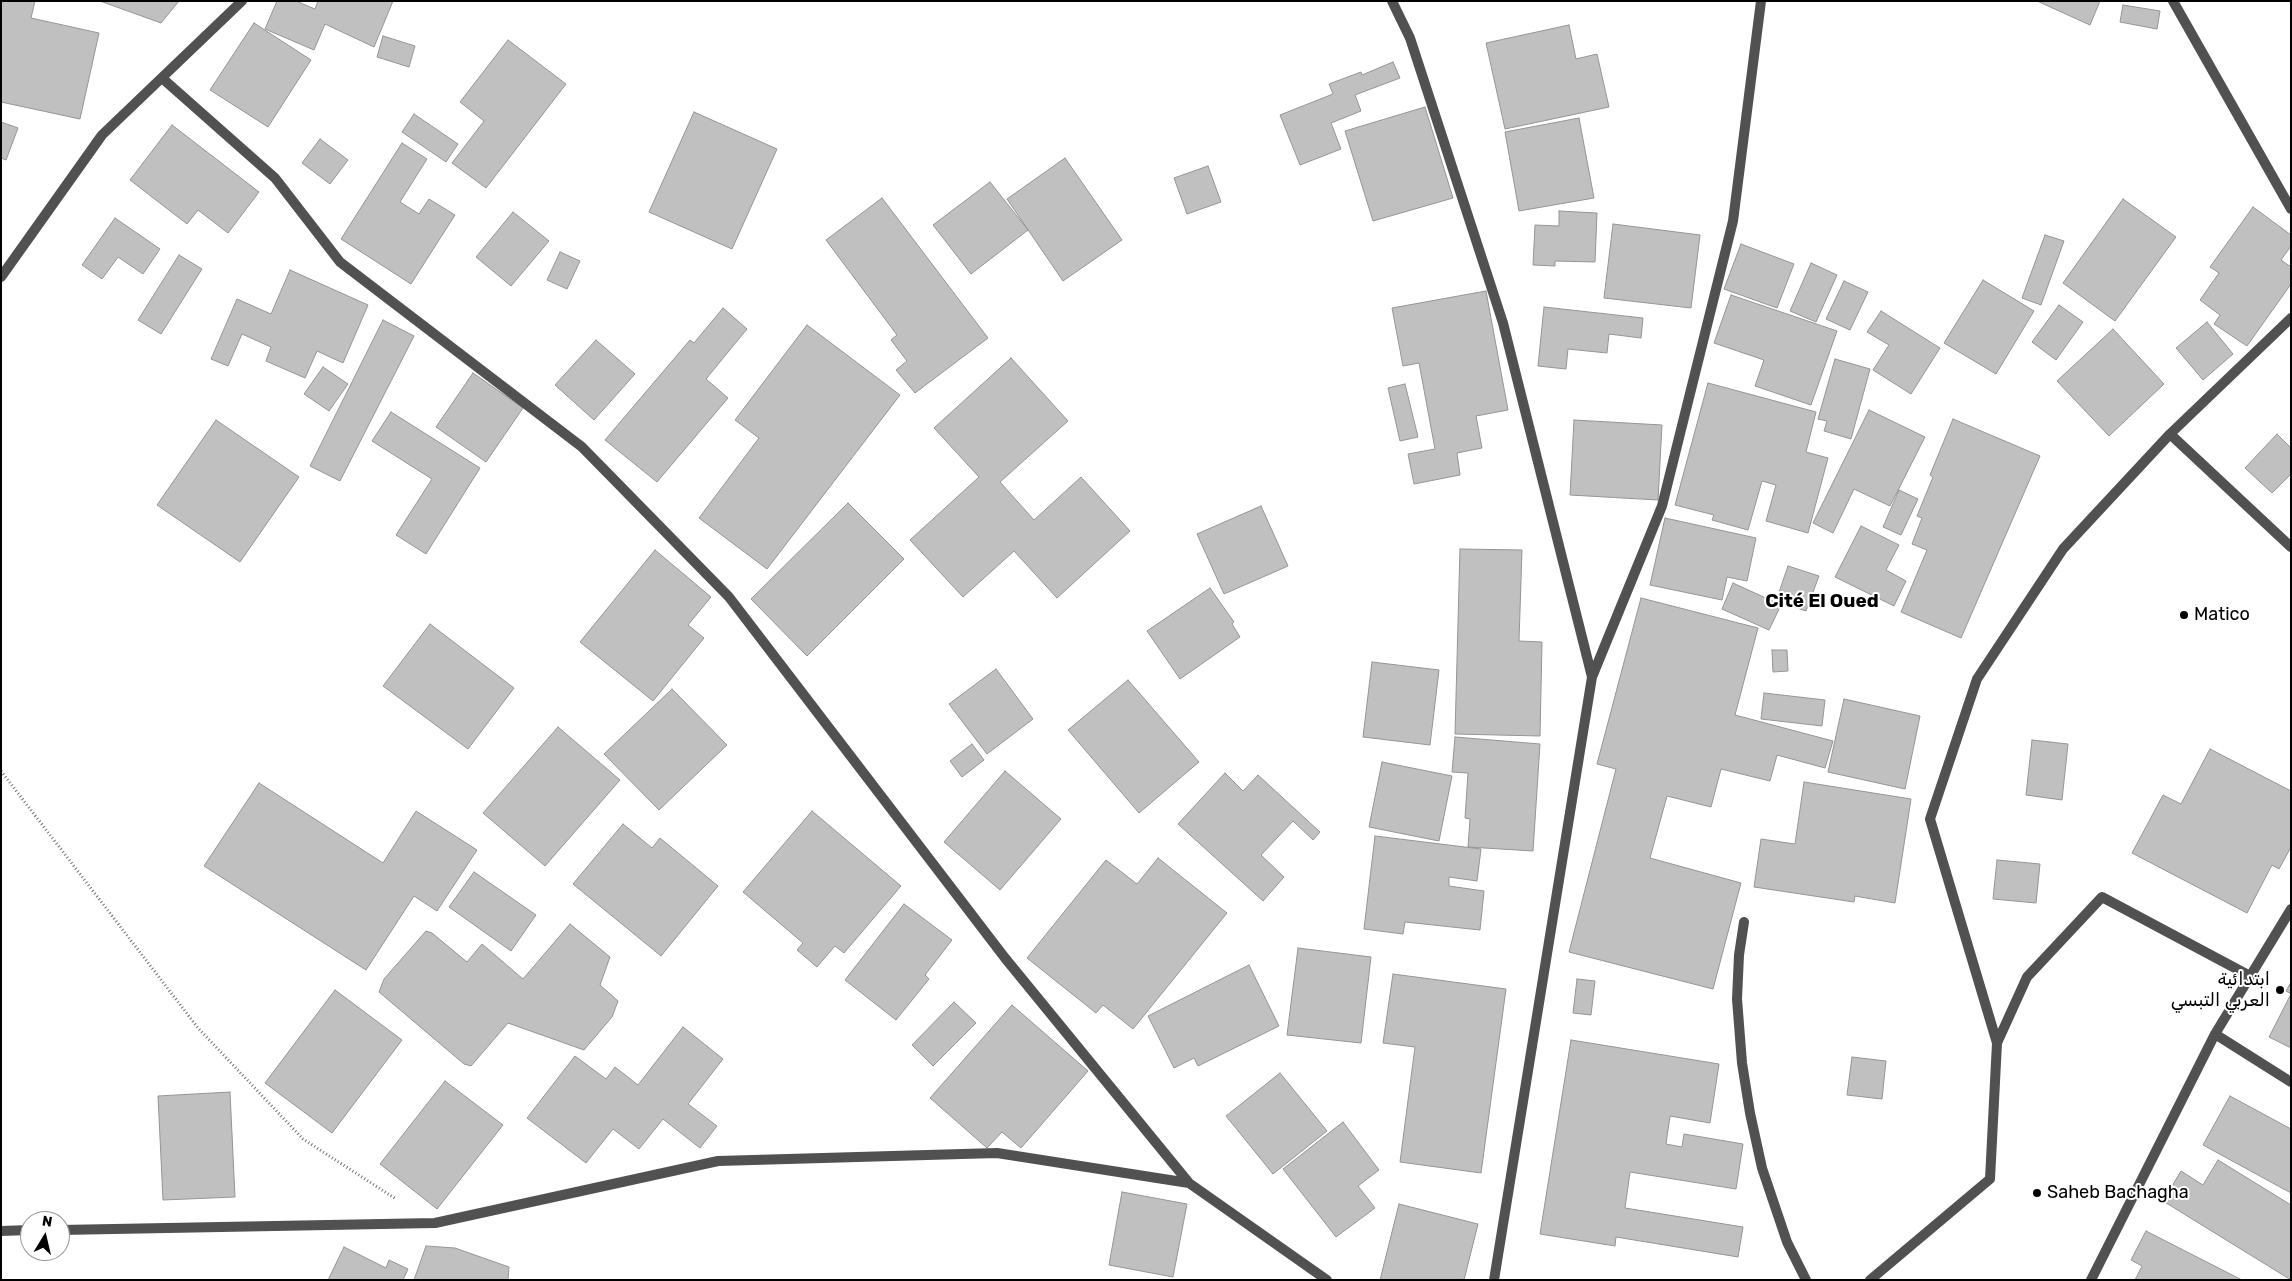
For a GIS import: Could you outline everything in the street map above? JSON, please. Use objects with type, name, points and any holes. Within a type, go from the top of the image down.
[{"type":"street","points":[[1,277],[102,135],[242,1]]},
{"type":"street","points":[[1392,1],[1410,38],[1503,323],[1592,677]]},
{"type":"street","points":[[1494,1280],[1592,677],[1662,506],[1733,221],[1761,1]]},
{"type":"street","points":[[2173,1],[2291,209]]},
{"type":"street","points":[[162,78],[275,178],[340,262],[582,447],[730,597],[1005,958],[1189,1183],[1327,1280]]},
{"type":"street","points":[[1870,1280],[1990,1179],[1997,1043],[1930,819],[1977,679],[2063,549],[2170,434],[2291,318]]},
{"type":"street","points":[[2170,434],[2291,547]]},
{"type":"street","points":[[1997,1043],[2027,977],[2102,897],[2250,976]]},
{"type":"street","points":[[2091,1280],[2215,1034],[2291,909]]},
{"type":"street","points":[[1744,922],[1738,955],[1737,999],[1750,1113],[1762,1168],[1787,1242],[1806,1280]]},
{"type":"street","points":[[2215,1034],[2291,1082]]},
{"type":"street","points":[[70,1230],[435,1223],[718,1161],[998,1153],[1189,1183]]},
{"type":"street","points":[[1,1231],[20,1230]]},
{"type":"path","points":[[1,771],[198,1028],[303,1140],[435,1223]]},
{"type":"building","points":[[1,1],[35,1],[31,18],[99,33],[80,119],[1,102]]},
{"type":"building","points":[[100,1],[179,1],[161,23]]},
{"type":"building","points":[[277,1],[296,1],[315,9],[318,1],[393,1],[374,47],[325,24],[314,50],[265,29]]},
{"type":"building","points":[[2037,1],[2100,1],[2090,25]]},
{"type":"building","points":[[2123,5],[2160,11],[2157,29],[2120,22]]},
{"type":"building","points":[[254,23],[311,60],[268,127],[210,90]]},
{"type":"building","points":[[1569,25],[1576,59],[1597,54],[1609,107],[1505,129],[1486,43]]},
{"type":"building","points":[[383,36],[415,46],[409,67],[377,57]]},
{"type":"building","points":[[508,40],[566,84],[486,188],[452,163],[484,121],[460,102]]},
{"type":"building","points":[[1393,62],[1400,78],[1355,95],[1361,111],[1331,123],[1341,149],[1300,165],[1280,115],[1333,94],[1329,84],[1361,72],[1362,75]]},
{"type":"building","points":[[1425,107],[1453,198],[1373,221],[1345,131]]},
{"type":"building","points":[[694,112],[777,149],[732,249],[649,212]]},
{"type":"building","points":[[414,114],[458,144],[446,162],[402,132]]},
{"type":"building","points":[[1579,118],[1594,198],[1519,211],[1505,132]]},
{"type":"building","points":[[1,122],[18,128],[6,160],[1,158]]},
{"type":"building","points":[[172,125],[259,192],[228,233],[198,210],[187,224],[130,180]]},
{"type":"building","points":[[320,139],[348,160],[330,184],[302,163]]},
{"type":"building","points":[[402,143],[427,159],[400,202],[419,214],[429,199],[455,215],[411,284],[341,239]]},
{"type":"building","points":[[1065,158],[1122,240],[1063,281],[1007,199]]},
{"type":"building","points":[[1208,166],[1221,202],[1187,214],[1174,178]]},
{"type":"building","points":[[990,182],[1028,230],[971,274],[933,225]]},
{"type":"building","points":[[882,198],[988,338],[915,393],[896,370],[907,361],[891,340],[897,335],[826,240]]},
{"type":"building","points":[[2123,199],[2176,237],[2115,321],[2063,283]]},
{"type":"building","points":[[2253,207],[2291,235],[2291,246],[2281,260],[2291,267],[2291,284],[2247,346],[2214,324],[2220,315],[2200,300],[2219,273],[2210,267]]},
{"type":"building","points":[[1559,211],[1597,213],[1595,262],[1555,261],[1555,266],[1533,265],[1535,225],[1559,226]]},
{"type":"building","points":[[513,212],[549,241],[511,286],[476,257]]},
{"type":"building","points":[[115,218],[160,249],[143,274],[118,257],[102,279],[82,265]]},
{"type":"building","points":[[1613,224],[1700,235],[1691,308],[1604,298]]},
{"type":"building","points":[[2045,235],[2064,241],[2041,305],[2022,298]]},
{"type":"building","points":[[1741,244],[1794,264],[1777,308],[1724,289]]},
{"type":"building","points":[[560,252],[580,261],[567,289],[547,280]]},
{"type":"building","points":[[179,255],[202,269],[161,334],[138,320]]},
{"type":"building","points":[[1811,263],[1837,275],[1816,322],[1790,311]]},
{"type":"building","points":[[290,270],[368,305],[343,363],[317,351],[305,378],[266,361],[271,347],[242,334],[228,366],[211,359],[237,299],[271,314]]},
{"type":"building","points":[[1983,280],[2034,311],[1996,374],[1944,343]]},
{"type":"building","points":[[1844,281],[1868,292],[1850,330],[1826,319]]},
{"type":"building","points":[[1486,291],[1508,410],[1476,416],[1482,448],[1457,453],[1460,475],[1414,484],[1408,454],[1435,449],[1419,363],[1403,366],[1392,308]]},
{"type":"building","points":[[1731,295],[1837,331],[1811,405],[1755,386],[1764,360],[1714,343]]},
{"type":"building","points":[[2059,305],[2083,322],[2056,360],[2032,342]]},
{"type":"building","points":[[1544,307],[1643,318],[1641,338],[1609,334],[1607,353],[1568,349],[1566,369],[1538,366]]},
{"type":"building","points":[[723,308],[747,329],[706,379],[728,398],[657,482],[605,440],[690,340],[694,343]]},
{"type":"building","points":[[1881,311],[1940,348],[1911,394],[1873,370],[1889,345],[1867,332]]},
{"type":"building","points":[[383,320],[414,336],[340,481],[310,466]]},
{"type":"building","points":[[2207,322],[2233,354],[2203,380],[2176,348]]},
{"type":"building","points":[[807,325],[900,395],[767,569],[699,518],[759,438],[735,420]]},
{"type":"building","points":[[2113,329],[2164,384],[2109,436],[2057,381]]},
{"type":"building","points":[[596,340],[635,374],[594,420],[555,385]]},
{"type":"building","points":[[1011,358],[1068,421],[1000,482],[1034,520],[1081,477],[1130,531],[1057,598],[1014,551],[963,597],[910,540],[979,477],[934,428]]},
{"type":"building","points":[[1835,359],[1870,369],[1851,439],[1824,431],[1827,421],[1818,419]]},
{"type":"building","points":[[323,367],[348,384],[329,411],[304,394]]},
{"type":"building","points":[[473,373],[523,408],[486,462],[436,427]]},
{"type":"building","points":[[1708,383],[1816,412],[1806,452],[1828,458],[1808,533],[1766,521],[1776,485],[1762,481],[1748,530],[1712,520],[1714,515],[1675,505]]},
{"type":"building","points":[[1405,384],[1418,437],[1400,441],[1388,388]]},
{"type":"building","points":[[1869,410],[1925,437],[1890,506],[1854,489],[1833,533],[1813,523]]},
{"type":"building","points":[[391,412],[480,468],[426,554],[396,535],[432,479],[372,441]]},
{"type":"building","points":[[1953,419],[2040,456],[1961,638],[1901,612],[1927,550],[1912,544],[1922,518],[1917,516],[1933,477],[1930,475]]},
{"type":"building","points":[[216,420],[299,477],[240,562],[157,505]]},
{"type":"building","points":[[1574,420],[1662,425],[1658,500],[1570,495]]},
{"type":"building","points":[[2277,434],[2291,448],[2291,474],[2272,493],[2245,468]]},
{"type":"building","points":[[1899,490],[1918,499],[1901,535],[1883,527]]},
{"type":"building","points":[[848,503],[904,559],[807,656],[751,599]]},
{"type":"building","points":[[1261,506],[1288,566],[1224,594],[1197,534]]},
{"type":"building","points":[[1665,518],[1756,538],[1747,581],[1727,577],[1722,600],[1650,585]]},
{"type":"building","points":[[1861,526],[1899,545],[1886,570],[1906,581],[1894,606],[1835,577]]},
{"type":"building","points":[[1460,549],[1522,550],[1519,641],[1542,642],[1540,736],[1455,734]]},
{"type":"building","points":[[655,550],[711,597],[688,625],[704,638],[653,701],[580,642]]},
{"type":"building","points":[[1788,566],[1819,576],[1806,611],[1776,601]]},
{"type":"building","points":[[1733,583],[1781,605],[1769,630],[1722,609]]},
{"type":"building","points":[[1210,588],[1234,622],[1232,624],[1240,637],[1180,679],[1147,631]]},
{"type":"building","points":[[1641,598],[1758,628],[1735,715],[1833,741],[1825,768],[1777,755],[1770,781],[1721,769],[1711,807],[1667,796],[1650,858],[1741,883],[1713,989],[1569,952],[1616,769],[1597,764]]},
{"type":"building","points":[[430,624],[514,688],[468,749],[383,686]]},
{"type":"building","points":[[1772,650],[1787,650],[1788,671],[1773,672]]},
{"type":"building","points":[[1372,662],[1439,670],[1430,745],[1363,737]]},
{"type":"building","points":[[996,669],[1033,719],[987,754],[949,704]]},
{"type":"building","points":[[1128,680],[1199,762],[1139,813],[1068,730]]},
{"type":"building","points":[[672,689],[727,745],[659,810],[604,754]]},
{"type":"building","points":[[1764,693],[1825,700],[1822,726],[1761,719]]},
{"type":"building","points":[[1844,699],[1920,716],[1905,789],[1828,772]]},
{"type":"building","points":[[558,727],[620,780],[545,866],[483,813]]},
{"type":"building","points":[[1455,737],[1540,744],[1533,851],[1468,847],[1470,819],[1465,818],[1468,773],[1452,772]]},
{"type":"building","points":[[2032,740],[2068,744],[2062,800],[2026,795]]},
{"type":"building","points":[[972,744],[984,760],[962,777],[950,761]]},
{"type":"building","points":[[2210,749],[2291,791],[2291,847],[2279,869],[2272,865],[2247,913],[2132,853],[2163,795],[2181,804]]},
{"type":"building","points":[[1382,762],[1452,776],[1439,841],[1369,827]]},
{"type":"building","points":[[1005,771],[1061,819],[1000,890],[944,842]]},
{"type":"building","points":[[1225,773],[1243,791],[1258,775],[1320,832],[1313,840],[1293,821],[1261,855],[1284,877],[1263,901],[1178,824]]},
{"type":"building","points":[[1804,782],[1911,799],[1895,903],[1855,896],[1854,902],[1754,887],[1761,839],[1795,844]]},
{"type":"building","points":[[259,783],[383,863],[416,811],[477,850],[437,911],[414,896],[366,970],[204,866]]},
{"type":"building","points":[[812,811],[901,886],[844,953],[835,946],[817,967],[797,950],[803,943],[743,892]]},
{"type":"building","points":[[623,824],[652,848],[660,838],[718,886],[661,956],[573,884]]},
{"type":"building","points":[[1375,836],[1481,849],[1477,881],[1449,877],[1449,886],[1484,891],[1480,930],[1405,922],[1403,934],[1364,929]]},
{"type":"building","points":[[1158,858],[1227,913],[1133,1029],[1103,1005],[1096,1013],[1027,958],[1106,860],[1137,884]]},
{"type":"building","points":[[1997,860],[2040,864],[2036,903],[1993,899]]},
{"type":"building","points":[[474,872],[536,915],[511,951],[449,907]]},
{"type":"building","points":[[904,904],[952,940],[925,975],[929,979],[896,1020],[845,980]]},
{"type":"building","points":[[570,924],[610,957],[600,985],[618,1001],[612,1017],[584,1050],[508,1023],[471,1066],[464,1064],[379,992],[384,979],[426,931],[432,933],[467,962],[482,944],[523,979]]},
{"type":"building","points":[[1298,948],[1371,957],[1361,1043],[1287,1035]]},
{"type":"building","points":[[1249,965],[1279,1026],[1198,1066],[1194,1058],[1174,1068],[1148,1016]]},
{"type":"building","points":[[1393,974],[1506,989],[1481,1173],[1400,1162],[1415,1047],[1383,1043]]},
{"type":"building","points":[[1577,979],[1595,981],[1591,1015],[1573,1013]]},
{"type":"building","points":[[2291,982],[2291,994],[2286,991]]},
{"type":"building","points":[[335,990],[402,1040],[332,1133],[265,1083]]},
{"type":"building","points":[[2291,994],[2291,1048],[2269,1037]]},
{"type":"building","points":[[954,1002],[976,1023],[933,1066],[912,1045]]},
{"type":"building","points":[[1012,1005],[1088,1071],[1021,1148],[1002,1132],[987,1148],[930,1098]]},
{"type":"building","points":[[683,1027],[723,1059],[688,1104],[717,1126],[700,1148],[663,1119],[639,1149],[613,1129],[586,1163],[527,1118],[575,1056],[606,1079],[615,1067],[638,1085]]},
{"type":"building","points":[[1571,1040],[1719,1064],[1710,1123],[1670,1116],[1666,1144],[1682,1147],[1684,1134],[1743,1144],[1736,1189],[1630,1172],[1625,1208],[1743,1227],[1738,1257],[1616,1237],[1615,1246],[1540,1234]]},
{"type":"building","points":[[1852,1057],[1886,1061],[1882,1099],[1847,1095]]},
{"type":"building","points":[[1280,1073],[1327,1131],[1273,1174],[1226,1116]]},
{"type":"building","points":[[445,1081],[503,1125],[437,1209],[380,1164]]},
{"type":"building","points":[[230,1092],[235,1197],[163,1200],[158,1096]]},
{"type":"building","points":[[2230,1096],[2291,1129],[2291,1193],[2203,1145]]},
{"type":"building","points":[[1343,1122],[1379,1170],[1358,1186],[1375,1208],[1336,1237],[1283,1169]]},
{"type":"building","points":[[2218,1160],[2291,1205],[2291,1280],[2163,1201],[2181,1171],[2203,1185]]},
{"type":"building","points":[[1122,1192],[1187,1204],[1173,1277],[1109,1265]]},
{"type":"building","points":[[1399,1204],[1478,1224],[1464,1280],[1380,1280]]},
{"type":"building","points":[[2146,1231],[2242,1280],[2135,1280],[2142,1266],[2131,1260]]},
{"type":"building","points":[[426,1246],[455,1248],[509,1267],[508,1280],[414,1280]]},
{"type":"building","points":[[344,1247],[386,1268],[389,1260],[408,1269],[403,1280],[328,1280]]},
{"type":"place","name":"Matico","points":[[2184,615]]},
{"type":"place","name":"ابتدائية العربي التبسي","points":[[2280,990]]},
{"type":"place","name":"Saheb Bachagha","points":[[2037,1193]]},
{"type":"district","name":"Cité El Oued","points":[[1822,602]]}]
